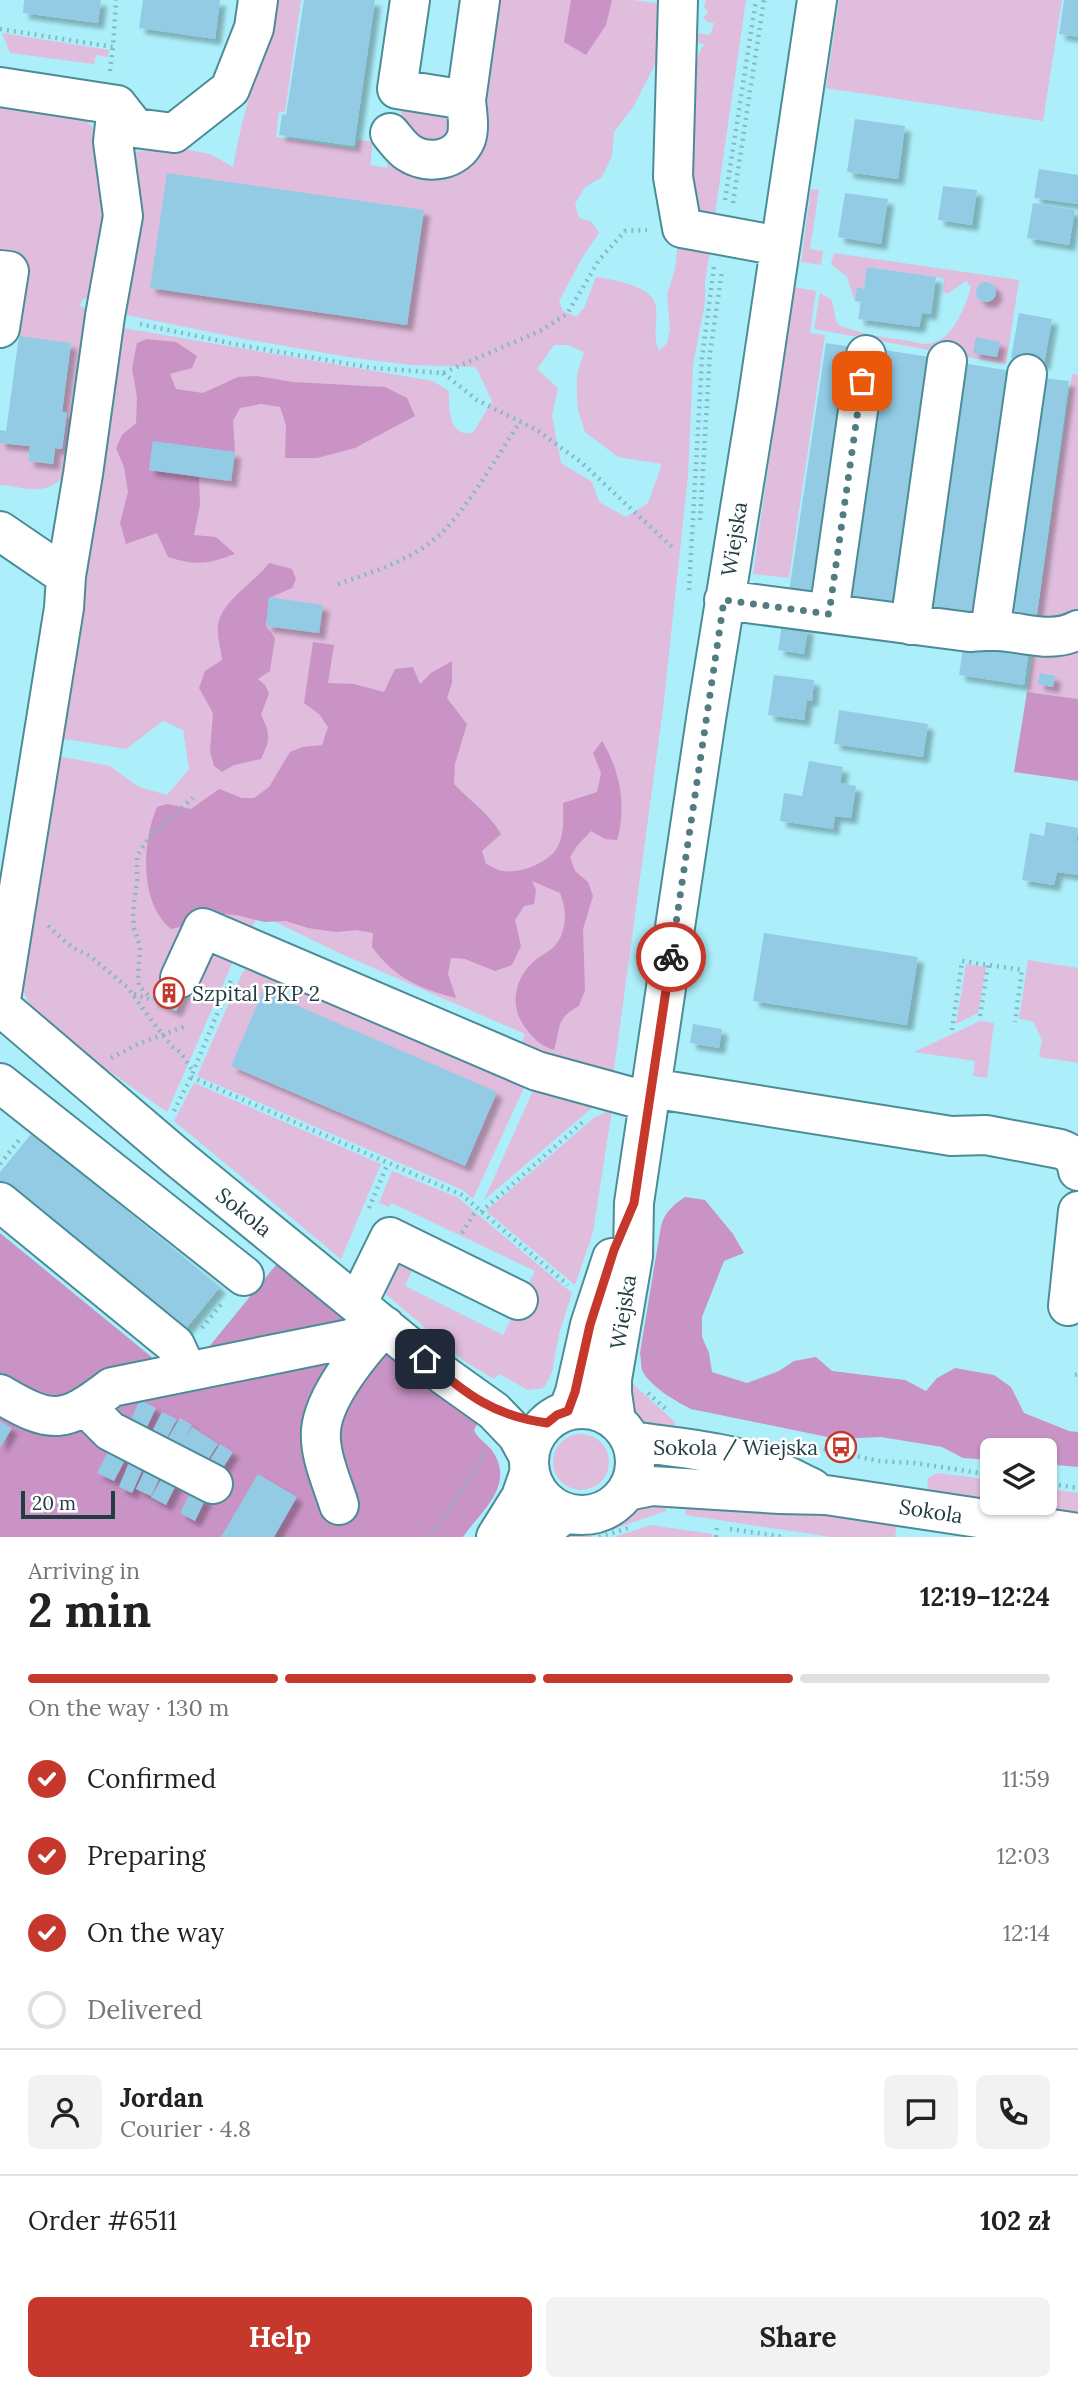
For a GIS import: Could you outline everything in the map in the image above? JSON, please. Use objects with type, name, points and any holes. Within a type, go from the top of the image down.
[{"type":"street","points":[[0,87],[117,105],[135,128],[174,133],[230,89],[254,28],[258,0]]},
{"type":"street","points":[[410,0],[387,150],[403,148],[420,159],[435,160],[449,157],[462,146],[467,136],[466,100],[480,0]]},
{"type":"street","points":[[678,0],[673,177],[682,228],[780,246]]},
{"type":"street","name":"Wiejska","points":[[623,1431],[611,1393],[612,1379],[633,1256],[642,1095],[706,600],[780,246],[817,0]]},
{"type":"street","points":[[397,89],[466,100]]},
{"type":"street","points":[[0,1006],[83,474],[104,316],[122,216],[113,142],[117,105]]},
{"type":"street","points":[[0,270],[9,271],[0,328]]},
{"type":"street","points":[[829,614],[866,355]]},
{"type":"street","points":[[910,625],[947,360]]},
{"type":"street","points":[[990,631],[1027,374]]},
{"type":"street","points":[[0,531],[64,594]]},
{"type":"street","points":[[706,600],[969,632],[990,631],[1050,638],[1078,630]]},
{"type":"street","points":[[159,991],[203,928],[537,1072],[642,1095],[951,1136],[986,1135],[1072,1157]]},
{"type":"street","name":"Sokola","points":[[0,1006],[177,1157],[445,1376],[494,1410],[517,1434],[529,1464]]},
{"type":"street","points":[[7,1101],[237,1284]]},
{"type":"street","points":[[0,1202],[176,1345],[187,1371]]},
{"type":"street","name":"Wiejska","points":[[558,1417],[575,1392],[590,1325],[614,1250],[634,1203]]},
{"type":"street","points":[[1068,1306],[1078,1211]]},
{"type":"street","points":[[339,1505],[325,1459],[321,1428],[330,1404],[353,1361],[371,1315],[390,1237],[518,1300]]},
{"type":"street","points":[[0,1394],[31,1412],[59,1416],[85,1406],[112,1388],[349,1339],[371,1315]]},
{"type":"street","points":[[85,1406],[110,1431],[213,1484]]},
{"type":"street","name":"Sokola","points":[[494,1410],[524,1420],[558,1417]]},
{"type":"street","points":[[496,1537],[521,1497],[532,1443],[558,1417],[594,1410],[623,1431],[635,1465],[634,1507],[618,1502],[599,1512],[579,1515],[565,1513],[542,1497],[534,1485],[529,1464]]},
{"type":"street","name":"Sokola","points":[[623,1431],[770,1468],[826,1495]]},
{"type":"street","name":"Sokola","points":[[634,1507],[652,1486],[826,1495],[963,1526],[1078,1533]]},
{"type":"street","points":[[535,1537],[565,1513]]},
{"type":"path","points":[[0,29],[112,49],[117,0]]},
{"type":"path","points":[[706,600],[702,358],[756,0]]},
{"type":"path","points":[[104,316],[319,359],[373,368],[443,373],[540,331],[567,314],[599,260],[625,231],[682,228]]},
{"type":"path","points":[[443,373],[477,400],[537,430],[582,463],[672,547]]},
{"type":"path","points":[[338,584],[391,565],[431,542],[453,521],[520,422]]},
{"type":"path","points":[[159,991],[139,986],[140,946],[134,928],[137,856],[150,836],[193,798]]},
{"type":"path","points":[[45,937],[47,925],[72,948],[90,957],[119,980],[180,1052],[192,1074],[462,1195],[577,1293]]},
{"type":"path","points":[[169,1121],[192,1074],[245,946]]},
{"type":"path","points":[[952,1030],[962,961],[1023,970],[1015,1022]]},
{"type":"path","points":[[980,1016],[988,965]]},
{"type":"path","points":[[133,994],[159,991]]},
{"type":"path","points":[[109,1058],[186,1026]]},
{"type":"path","points":[[481,1212],[593,1114],[642,1095]]},
{"type":"path","points":[[206,1324],[237,1284]]},
{"type":"path","points":[[646,1391],[676,1418]]},
{"type":"path","points":[[798,1444],[878,1461],[915,1463],[980,1473]]},
{"type":"path","points":[[431,1537],[481,1461]]},
{"type":"path","points":[[1057,1485],[1078,1488]]},
{"type":"path","points":[[599,1537],[634,1507]]},
{"type":"path","points":[[704,1525],[784,1537]]},
{"type":"path","points":[[716,1537],[717,1527]]},
{"type":"shaded area","points":[[274,0],[301,0],[285,112],[279,112],[276,137],[356,149],[358,140],[373,142],[370,165],[387,168],[390,152],[442,167],[490,0],[632,0],[665,4],[666,22],[656,63],[633,107],[614,132],[612,156],[602,177],[584,188],[575,204],[579,218],[592,222],[599,233],[559,301],[563,311],[576,317],[584,308],[596,277],[622,282],[648,293],[656,307],[656,340],[659,351],[667,343],[670,328],[667,295],[675,269],[678,243],[695,252],[710,248],[705,303],[693,365],[688,476],[663,709],[613,1077],[516,1055],[525,1034],[339,953],[259,914],[231,966],[167,1112],[88,1056],[29,1003],[23,991],[58,756],[110,766],[139,787],[167,795],[189,769],[183,730],[163,721],[126,749],[58,738],[117,327],[433,381],[449,391],[451,420],[457,429],[464,433],[473,433],[492,401],[476,367],[411,365],[354,358],[122,314],[127,153],[174,147],[210,154],[233,167]],"holes":[[[554,345],[568,345],[584,352],[577,374],[577,397],[585,432],[618,457],[662,464],[648,503],[626,517],[599,502],[592,482],[561,463],[552,416],[558,388],[537,369]]]},
{"type":"shaded area","points":[[571,0],[612,0],[606,25],[586,55],[564,42]]},
{"type":"shaded area","points":[[706,0],[746,0],[715,214],[695,217],[683,146],[694,63],[704,44],[697,42],[698,33],[710,35],[714,23],[707,22],[703,17],[708,13],[704,6]]},
{"type":"shaded area","points":[[839,0],[1062,0],[1043,121],[826,88]]},
{"type":"shaded area","points":[[2,33],[109,50],[108,57],[96,55],[94,64],[10,53]]},
{"type":"shaded area","points":[[0,99],[80,112],[92,127],[109,210],[93,298],[83,299],[79,306],[91,309],[65,474],[43,489],[0,485],[0,443],[30,446],[28,461],[53,463],[55,448],[62,449],[66,412],[62,412],[71,344],[13,336],[0,276]]},
{"type":"shaded area","points":[[402,110],[457,119],[455,140],[420,147],[401,118]]},
{"type":"shaded area","points":[[811,189],[819,190],[810,249],[823,251],[821,265],[801,262]]},
{"type":"shaded area","points":[[834,253],[1019,280],[1006,364],[814,329],[820,293],[832,300],[836,321],[840,326],[923,344],[935,342],[943,338],[956,323],[971,287],[966,281],[947,294],[943,291],[942,278],[867,267],[864,289],[857,288],[855,301],[847,277],[831,264]]},
{"type":"shaded area","points":[[794,287],[816,291],[810,333],[825,335],[789,578],[753,574]]},
{"type":"shaded area","points":[[147,339],[176,342],[197,356],[192,368],[170,374],[176,389],[203,393],[238,377],[257,376],[293,382],[385,387],[407,398],[415,416],[355,448],[317,458],[285,458],[286,425],[280,407],[261,404],[240,408],[233,421],[235,452],[153,442],[149,470],[199,477],[200,505],[194,535],[216,537],[235,554],[202,563],[178,560],[168,557],[157,533],[126,544],[120,523],[128,492],[124,467],[116,448],[122,435],[136,423],[137,397],[132,368],[137,343]]},
{"type":"shaded area","points":[[1072,374],[1078,375],[1078,622],[1035,628]]},
{"type":"shaded area","points":[[269,563],[292,569],[296,579],[292,588],[269,598],[266,626],[275,638],[270,671],[258,679],[269,693],[261,715],[268,732],[268,742],[261,759],[234,765],[222,772],[214,766],[210,751],[213,713],[199,688],[205,671],[222,660],[218,632],[223,612],[237,594]]},
{"type":"shaded area","points":[[1078,639],[1078,699],[1027,692],[1034,644]]},
{"type":"shaded area","points":[[313,642],[334,645],[328,683],[354,684],[384,692],[395,669],[413,667],[420,684],[431,673],[452,661],[452,683],[447,698],[467,724],[455,764],[454,784],[501,834],[482,851],[486,864],[500,870],[525,869],[540,863],[557,848],[563,826],[563,803],[597,792],[601,773],[593,753],[602,741],[613,764],[620,789],[620,827],[617,840],[605,839],[591,831],[570,857],[575,871],[588,882],[593,896],[583,929],[585,990],[579,1006],[562,1020],[554,1050],[540,1044],[530,1034],[516,1008],[517,989],[524,972],[557,944],[565,920],[560,893],[532,881],[536,890],[534,904],[524,906],[515,920],[521,946],[512,965],[495,971],[465,959],[451,958],[448,974],[456,998],[409,981],[390,967],[372,947],[373,933],[357,930],[336,932],[308,928],[286,921],[264,922],[224,914],[212,920],[171,929],[161,918],[153,904],[146,871],[148,837],[157,807],[167,804],[191,809],[219,789],[242,798],[254,798],[269,787],[290,752],[303,747],[322,745],[328,727],[319,714],[304,703]]},
{"type":"shaded area","points":[[1027,692],[1078,699],[1078,781],[1014,772]]},
{"type":"shaded area","points":[[1028,960],[1078,968],[1078,1063],[1039,1057],[1042,1040],[1033,1021],[1019,1019]]},
{"type":"shaded area","points":[[966,964],[986,967],[978,1013],[956,1024]]},
{"type":"shaded area","points":[[248,966],[281,982],[284,993],[294,998],[303,985],[527,1081],[473,1199],[463,1190],[197,1076],[242,973]]},
{"type":"shaded area","points":[[980,1021],[994,1023],[987,1078],[973,1076],[975,1061],[914,1052]]},
{"type":"shaded area","points":[[194,1083],[381,1164],[341,1259],[174,1121]]},
{"type":"shaded area","points":[[536,1084],[599,1102],[484,1200]]},
{"type":"shaded area","points":[[612,1110],[593,1232],[575,1285],[486,1211],[595,1117]]},
{"type":"shaded area","points":[[392,1171],[457,1197],[572,1293],[559,1334],[552,1372],[544,1388],[528,1390],[499,1374],[494,1379],[464,1361],[381,1290],[386,1270],[399,1263],[414,1265],[405,1286],[503,1335],[535,1271],[392,1203],[389,1207],[379,1203]]},
{"type":"shaded area","points":[[685,1197],[705,1200],[733,1234],[744,1253],[724,1261],[702,1317],[702,1337],[709,1353],[712,1372],[747,1383],[779,1371],[794,1361],[816,1357],[832,1371],[905,1380],[926,1391],[937,1378],[955,1368],[994,1375],[1011,1387],[1024,1413],[1078,1432],[1078,1467],[1057,1465],[1057,1438],[980,1438],[980,1459],[963,1458],[942,1447],[881,1437],[837,1439],[691,1409],[664,1393],[642,1370],[640,1353],[661,1226],[676,1203]]},
{"type":"shaded area","points":[[0,1233],[181,1381],[280,1260],[479,1421],[474,1430],[493,1451],[499,1467],[500,1478],[492,1499],[463,1537],[0,1537]]},
{"type":"shaded area","points":[[622,1374],[675,1422],[672,1438],[647,1427],[635,1416]]},
{"type":"shaded area","points":[[575,1434],[587,1434],[601,1442],[609,1456],[607,1473],[601,1482],[587,1490],[575,1490],[558,1478],[553,1468],[553,1456],[565,1439]]},
{"type":"shaded area","points":[[937,1473],[980,1478],[980,1500],[927,1493],[928,1478]]},
{"type":"shaded area","points":[[1057,1490],[1078,1493],[1078,1515],[1057,1512]]},
{"type":"shaded area","points":[[667,1497],[666,1511],[590,1537],[551,1537],[577,1527],[603,1524],[641,1503]]},
{"type":"shaded area","points":[[686,1497],[761,1504],[897,1525],[895,1537],[831,1537],[685,1515]]},
{"type":"shaded area","points":[[651,1525],[712,1534],[712,1537],[614,1537]]},
{"type":"building","points":[[24,0],[101,0],[98,23],[23,13]]},
{"type":"building","points":[[143,0],[220,0],[215,39],[139,28]]},
{"type":"building","points":[[304,0],[375,0],[354,146],[279,135],[282,114],[286,115]]},
{"type":"building","points":[[1064,0],[1078,0],[1078,37],[1059,34]]},
{"type":"building","points":[[855,119],[905,126],[898,179],[847,172]]},
{"type":"building","points":[[1039,169],[1078,175],[1078,204],[1034,198]]},
{"type":"building","points":[[167,173],[424,210],[407,325],[150,288]]},
{"type":"building","points":[[943,186],[977,190],[972,225],[938,220]]},
{"type":"building","points":[[845,193],[888,199],[881,244],[838,237]]},
{"type":"building","points":[[1033,203],[1075,210],[1069,245],[1027,238]]},
{"type":"building","points":[[867,267],[936,277],[931,314],[922,313],[919,327],[858,319],[861,302],[855,301],[857,287],[864,289]]},
{"type":"building","points":[[986,282],[993,285],[996,292],[993,299],[986,302],[979,299],[976,292],[979,285]]},
{"type":"building","points":[[1019,313],[1052,319],[1044,364],[1011,358]]},
{"type":"building","points":[[19,336],[71,343],[62,412],[67,412],[62,449],[55,448],[53,464],[28,461],[30,446],[0,443],[0,430],[6,431]]},
{"type":"building","points":[[976,337],[1000,342],[997,357],[973,353]]},
{"type":"building","points":[[826,343],[852,347],[815,596],[789,592]]},
{"type":"building","points":[[884,350],[930,357],[890,611],[845,603]]},
{"type":"building","points":[[963,363],[1011,371],[971,620],[923,613]]},
{"type":"building","points":[[1042,378],[1069,381],[1035,628],[1008,624]]},
{"type":"building","points":[[153,441],[235,452],[231,481],[149,470]]},
{"type":"building","points":[[269,597],[323,605],[319,633],[266,626]]},
{"type":"building","points":[[782,624],[808,628],[804,654],[778,650]]},
{"type":"building","points":[[964,641],[1029,648],[1024,685],[959,675]]},
{"type":"building","points":[[1040,673],[1055,676],[1053,687],[1038,684]]},
{"type":"building","points":[[774,675],[814,680],[812,701],[807,700],[804,720],[768,715]]},
{"type":"building","points":[[839,710],[928,724],[923,757],[834,744]]},
{"type":"building","points":[[809,761],[843,767],[840,783],[856,786],[851,818],[835,816],[833,829],[780,821],[784,793],[802,796]]},
{"type":"building","points":[[1046,822],[1078,828],[1078,875],[1057,872],[1054,885],[1022,880],[1030,833],[1044,836]]},
{"type":"building","points":[[764,933],[918,957],[907,1025],[753,1001]]},
{"type":"building","name":"Szpital PKP 2","points":[[163,975],[187,985],[176,1011],[151,1000]]},
{"type":"building","points":[[263,991],[497,1092],[465,1166],[231,1066]]},
{"type":"building","points":[[693,1024],[722,1029],[719,1048],[690,1043]]},
{"type":"building","points":[[32,1133],[220,1287],[179,1337],[0,1191],[0,1172]]},
{"type":"building","points":[[140,1400],[156,1408],[146,1429],[130,1421]]},
{"type":"building","points":[[162,1412],[177,1419],[167,1438],[153,1430]]},
{"type":"building","points":[[180,1418],[192,1425],[186,1436],[192,1427],[218,1444],[206,1463],[168,1438]]},
{"type":"building","points":[[0,1421],[12,1428],[0,1448]]},
{"type":"building","points":[[220,1444],[233,1452],[221,1471],[208,1463]]},
{"type":"building","points":[[109,1450],[126,1458],[114,1481],[97,1473]]},
{"type":"building","points":[[130,1460],[144,1466],[132,1493],[119,1487]]},
{"type":"building","points":[[146,1468],[161,1475],[151,1496],[136,1489]]},
{"type":"building","points":[[258,1474],[297,1497],[274,1537],[221,1537]]},
{"type":"building","points":[[163,1476],[177,1483],[166,1505],[151,1497]]},
{"type":"building","points":[[191,1491],[206,1498],[195,1521],[180,1513]]},
{"type":"way so far","points":[[671,957],[724,600],[829,614],[862,381]]},
{"type":"place","name":"Szpital PKP 2","points":[[169,993]]},
{"type":"place","name":"Sokola / Wiejska","points":[[841,1447]]},
{"type":"route","points":[[425,1359],[494,1410],[524,1420],[547,1423],[568,1411],[590,1325],[614,1250],[634,1203],[671,957]]}]
